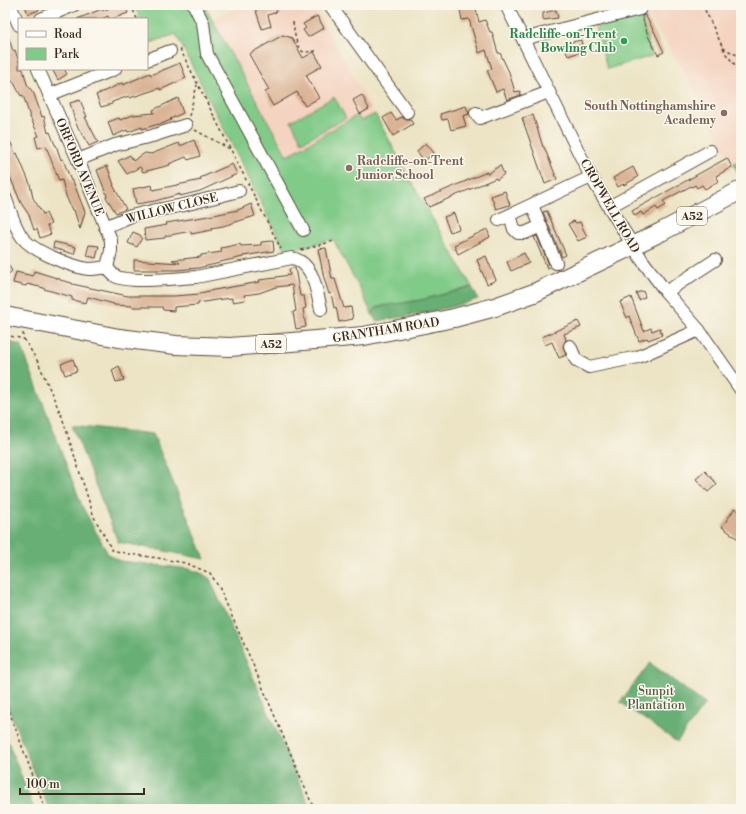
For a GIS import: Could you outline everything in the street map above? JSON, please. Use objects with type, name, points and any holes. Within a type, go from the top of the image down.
[{"type":"highway","name":"GRANTHAM ROAD","points":[[5,316],[119,338],[176,345],[230,346],[364,336],[454,318],[495,307],[534,293],[633,246],[741,190]]},
{"type":"street","points":[[10,5],[18,23]]},
{"type":"street","points":[[43,18],[74,5]]},
{"type":"street","points":[[194,5],[203,23],[201,45],[303,230]]},
{"type":"street","points":[[330,5],[406,112]]},
{"type":"street","name":"CROPWELL ROAD","points":[[506,5],[591,177],[609,207],[633,246],[666,292],[699,330],[741,390]]},
{"type":"street","points":[[523,39],[640,9]]},
{"type":"street","points":[[148,60],[174,49]]},
{"type":"street","name":"ORFORD AVENUE","points":[[38,70],[78,160],[112,244],[107,267]]},
{"type":"street","points":[[49,95],[112,70]]},
{"type":"street","points":[[476,113],[480,118],[549,92]]},
{"type":"street","points":[[78,160],[115,145],[152,136],[186,125]]},
{"type":"street","points":[[609,207],[710,151]]},
{"type":"street","points":[[541,226],[525,233],[518,233],[504,217],[591,177]]},
{"type":"street","name":"WILLOW CLOSE","points":[[105,227],[131,216],[239,191]]},
{"type":"street","points":[[5,197],[22,238],[42,253],[80,267],[95,269],[107,267],[115,276],[126,279],[180,278],[196,277],[284,257],[297,259],[310,270],[321,309]]},
{"type":"street","points":[[532,205],[556,263]]},
{"type":"street","points":[[666,292],[715,260]]},
{"type":"street","points":[[570,346],[576,360],[589,367],[638,357],[699,330]]},
{"type":"path","points":[[131,5],[137,18]]},
{"type":"path","points":[[702,5],[704,6],[726,54],[741,72]]},
{"type":"path","points":[[292,22],[300,50],[304,52],[318,51]]},
{"type":"path","points":[[148,46],[149,48],[156,46]]},
{"type":"path","points":[[174,49],[179,48],[284,257],[334,241]]},
{"type":"path","points":[[723,48],[741,57]]},
{"type":"path","points":[[198,85],[186,125],[231,150]]},
{"type":"path","points":[[5,335],[24,339],[38,362],[62,417],[94,516],[112,550],[185,564],[210,573],[220,589],[314,809]]},
{"type":"path","points":[[5,700],[45,809]]},
{"type":"shaded area","name":"Radcliffe-on-Trent Junior School","points":[[245,5],[313,5],[478,299],[440,310],[376,321],[360,289],[211,19]]},
{"type":"shaded area","name":"South Nottinghamshire Academy","points":[[644,5],[741,5],[740,176],[721,143],[692,84],[646,13]]},
{"type":"green space","points":[[134,5],[204,5],[287,156],[357,115],[361,121],[375,114],[411,181],[472,287],[421,300],[383,306],[376,308],[372,314],[333,239],[286,252],[176,34],[150,43],[148,38],[148,18],[140,18]]},
{"type":"green space","name":"Radcliffe-on-Trent Bowling Club","points":[[640,14],[652,56],[607,69],[596,27]]},
{"type":"green space","points":[[334,97],[346,118],[302,142],[291,121]]},
{"type":"green space","points":[[741,160],[741,175],[740,176],[733,164]]},
{"type":"green space","points":[[472,287],[478,299],[414,315],[376,321],[372,314],[376,308],[383,306],[421,300]]},
{"type":"green space","points":[[5,341],[21,345],[82,506],[108,554],[120,561],[190,569],[203,574],[210,579],[311,809],[49,809],[5,700]]},
{"type":"green space","points":[[72,425],[153,434],[205,559],[118,542]]},
{"type":"green space","name":"Sunpit Plantation","points":[[650,663],[705,704],[677,742],[620,702]]},
{"type":"green space","points":[[5,734],[34,809],[5,809]]},
{"type":"building","points":[[25,5],[37,5],[39,10],[28,14]]},
{"type":"building","points":[[116,5],[125,5],[128,13],[115,18],[109,18],[108,16],[103,18],[80,18],[102,9],[103,11]]},
{"type":"building","points":[[263,5],[274,5],[277,12],[268,15],[271,26],[262,29],[255,8]]},
{"type":"building","points":[[459,5],[475,5],[479,22],[485,20],[490,32],[492,32],[498,53],[500,53],[509,72],[515,92],[520,91],[521,95],[507,100],[503,89],[496,92],[487,70],[492,69],[486,50],[479,53],[469,19],[462,20]]},
{"type":"building","points":[[556,10],[558,18],[543,20],[543,13]]},
{"type":"building","points":[[645,15],[664,52],[658,55],[648,36],[642,16]]},
{"type":"building","points":[[317,16],[324,28],[308,37],[303,30],[306,28],[303,24]]},
{"type":"building","points":[[6,29],[13,51],[15,50],[18,59],[18,70],[23,70],[27,84],[34,94],[42,117],[44,116],[48,133],[50,132],[61,160],[63,159],[85,212],[80,229],[74,210],[72,210],[66,196],[62,180],[59,181],[46,146],[38,148],[35,137],[39,136],[30,117],[23,95],[21,96],[13,81],[10,82],[5,63]]},
{"type":"building","points":[[283,35],[292,38],[303,58],[314,52],[322,66],[306,75],[319,98],[305,106],[297,92],[273,106],[265,92],[269,90],[249,54]]},
{"type":"building","points":[[581,40],[583,51],[568,56],[564,44]]},
{"type":"building","points":[[180,63],[186,78],[160,90],[160,88],[130,98],[129,96],[112,102],[112,104],[101,107],[96,95],[122,83],[123,85],[150,73],[151,75]]},
{"type":"building","points":[[53,70],[65,70],[67,74],[58,80]]},
{"type":"building","points":[[362,95],[369,109],[360,114],[353,100]]},
{"type":"building","points":[[178,98],[183,113],[159,125],[142,129],[142,127],[128,132],[127,130],[113,136],[108,122],[119,118],[120,120],[133,115],[154,113],[153,110]]},
{"type":"building","points":[[80,100],[87,117],[85,117],[98,142],[89,146],[76,124],[70,103]]},
{"type":"building","points":[[466,106],[469,114],[463,116],[466,126],[451,130],[448,119],[442,120],[440,114]]},
{"type":"building","points":[[391,113],[396,120],[402,117],[404,119],[410,119],[413,124],[393,136],[383,118]]},
{"type":"building","points":[[533,115],[543,147],[557,179],[545,184],[522,118]]},
{"type":"building","points":[[5,136],[11,143],[15,154],[17,153],[30,184],[33,198],[43,214],[46,213],[51,224],[47,226],[51,234],[40,238],[37,229],[34,230],[29,215],[21,203],[5,161]]},
{"type":"building","points":[[194,140],[200,156],[188,160],[186,157],[169,164],[170,165],[143,172],[140,167],[127,174],[118,161],[130,155],[133,161],[145,153],[151,154],[179,143],[180,146]]},
{"type":"building","points":[[426,143],[434,153],[424,161],[417,151]]},
{"type":"building","points":[[727,158],[732,167],[716,176],[719,181],[705,189],[702,185],[697,188],[695,185],[692,187],[691,186],[663,201],[666,205],[658,210],[656,207],[643,215],[641,212],[635,216],[632,211]]},
{"type":"building","points":[[232,164],[237,174],[200,191],[136,204],[133,189],[152,185],[153,190],[201,180],[200,178]]},
{"type":"building","points":[[500,165],[504,174],[497,180],[496,178],[429,207],[424,199],[487,172],[488,174]]},
{"type":"building","points":[[107,166],[113,185],[126,209],[116,213],[106,197],[107,196],[97,170]]},
{"type":"building","points":[[633,167],[638,177],[618,187],[613,178]]},
{"type":"building","points":[[505,191],[510,205],[496,209],[491,196]]},
{"type":"building","points":[[251,204],[255,216],[223,226],[211,228],[212,230],[191,234],[191,231],[165,236],[165,238],[145,240],[144,229],[167,225],[166,223],[238,210]]},
{"type":"building","points":[[547,211],[566,255],[562,257],[543,212]]},
{"type":"building","points":[[454,213],[459,229],[450,232],[444,217]]},
{"type":"building","points":[[574,221],[576,223],[580,222],[587,237],[578,241],[568,224]]},
{"type":"building","points":[[487,229],[490,237],[458,254],[454,245]]},
{"type":"building","points":[[133,232],[140,235],[142,238],[137,247],[128,243]]},
{"type":"building","points":[[537,236],[550,267],[547,268],[534,237]]},
{"type":"building","points":[[273,241],[274,251],[243,256],[198,268],[177,270],[134,270],[134,260],[180,263],[172,260],[201,257],[201,255],[222,252],[221,248],[240,244],[241,246],[261,245],[261,242]]},
{"type":"building","points":[[54,242],[76,247],[74,254],[53,248]]},
{"type":"building","points":[[89,245],[99,246],[96,258],[88,256],[87,252]]},
{"type":"building","points":[[326,248],[332,279],[335,279],[344,308],[351,307],[353,319],[339,322],[336,307],[334,308],[331,293],[329,294],[324,278],[318,249]]},
{"type":"building","points":[[524,253],[529,263],[511,271],[507,262]]},
{"type":"building","points":[[486,256],[496,280],[487,284],[477,260]]},
{"type":"building","points":[[5,259],[12,271],[5,277]]},
{"type":"building","points":[[295,268],[300,296],[304,296],[306,308],[303,309],[306,327],[296,329],[293,312],[296,311],[292,285],[276,287],[259,293],[244,295],[245,300],[232,302],[232,298],[216,300],[198,303],[198,305],[174,307],[174,311],[163,310],[162,307],[132,307],[114,305],[88,297],[86,303],[72,300],[72,297],[44,288],[27,284],[26,286],[13,283],[16,272],[33,276],[34,271],[72,284],[128,296],[174,296],[200,294],[260,282],[259,280],[290,275],[289,269]]},
{"type":"building","points":[[643,291],[645,297],[639,300],[636,293]]},
{"type":"building","points":[[631,297],[644,331],[651,328],[652,331],[660,328],[662,335],[648,340],[647,338],[639,341],[629,316],[627,318],[620,302]]},
{"type":"building","points":[[578,321],[581,327],[564,334],[566,340],[563,346],[566,355],[559,358],[552,342],[545,345],[542,337]]},
{"type":"building","points":[[73,359],[77,371],[65,375],[61,364]]},
{"type":"building","points":[[119,366],[124,380],[116,382],[112,370]]},
{"type":"building","points":[[705,471],[717,484],[708,492],[696,479]]},
{"type":"building","points":[[735,508],[741,513],[741,541],[722,527]]},
{"type":"place","name":"Radcliffe-on-Trent Bowling Club","points":[[624,41]]},
{"type":"place","name":"South Nottinghamshire Academy","points":[[724,113]]},
{"type":"place","name":"Radcliffe-on-Trent Junior School","points":[[349,168]]}]
